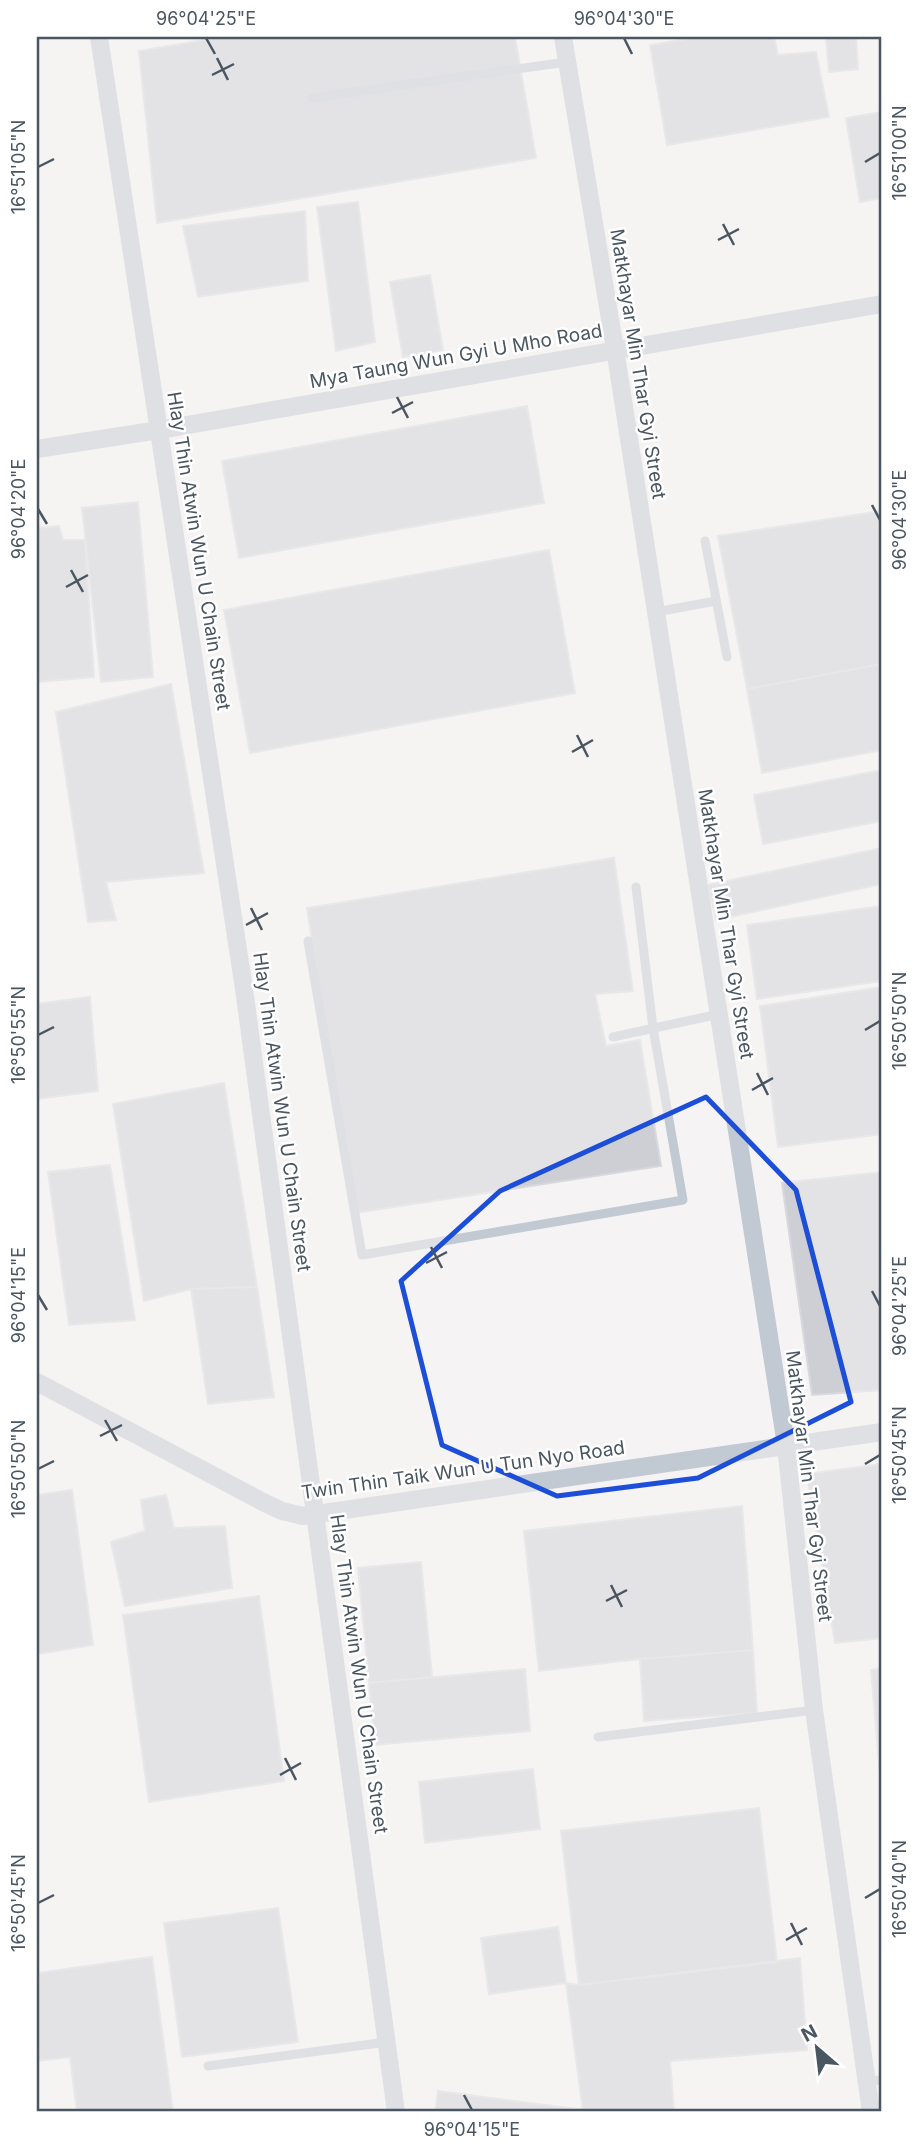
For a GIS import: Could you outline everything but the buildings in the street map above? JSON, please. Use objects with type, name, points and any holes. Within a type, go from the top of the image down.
[{"type":"street","name":"Hlay Thin Atwin Wun U Chain Street","points":[[99,37],[244,989],[396,2112]]},
{"type":"street","name":"Matkhayar Min Thar Gyi Street","points":[[563,37],[615,349],[786,1445],[814,1710],[874,2081],[871,2112]]},
{"type":"street","name":"Mya Taung Wun Gyi U Mho Road","points":[[37,449],[882,304]]},
{"type":"street","name":"Twin Thin Taik Wun U Tun Nyo Road","points":[[37,1382],[263,1502],[303,1516],[882,1432]]},
{"type":"lane","points":[[312,98],[567,62]]},
{"type":"lane","points":[[705,541],[727,657]]},
{"type":"lane","points":[[656,612],[716,601]]},
{"type":"lane","points":[[308,941],[362,1255],[683,1199],[653,1028],[636,887]]},
{"type":"lane","points":[[612,1037],[719,1014]]},
{"type":"lane","points":[[598,1737],[814,1710]]},
{"type":"lane","points":[[208,2066],[387,2042]]},
{"type":"highlighted area","points":[[706,1097],[796,1190],[851,1402],[698,1478],[557,1496],[442,1445],[401,1281],[500,1191]]}]
